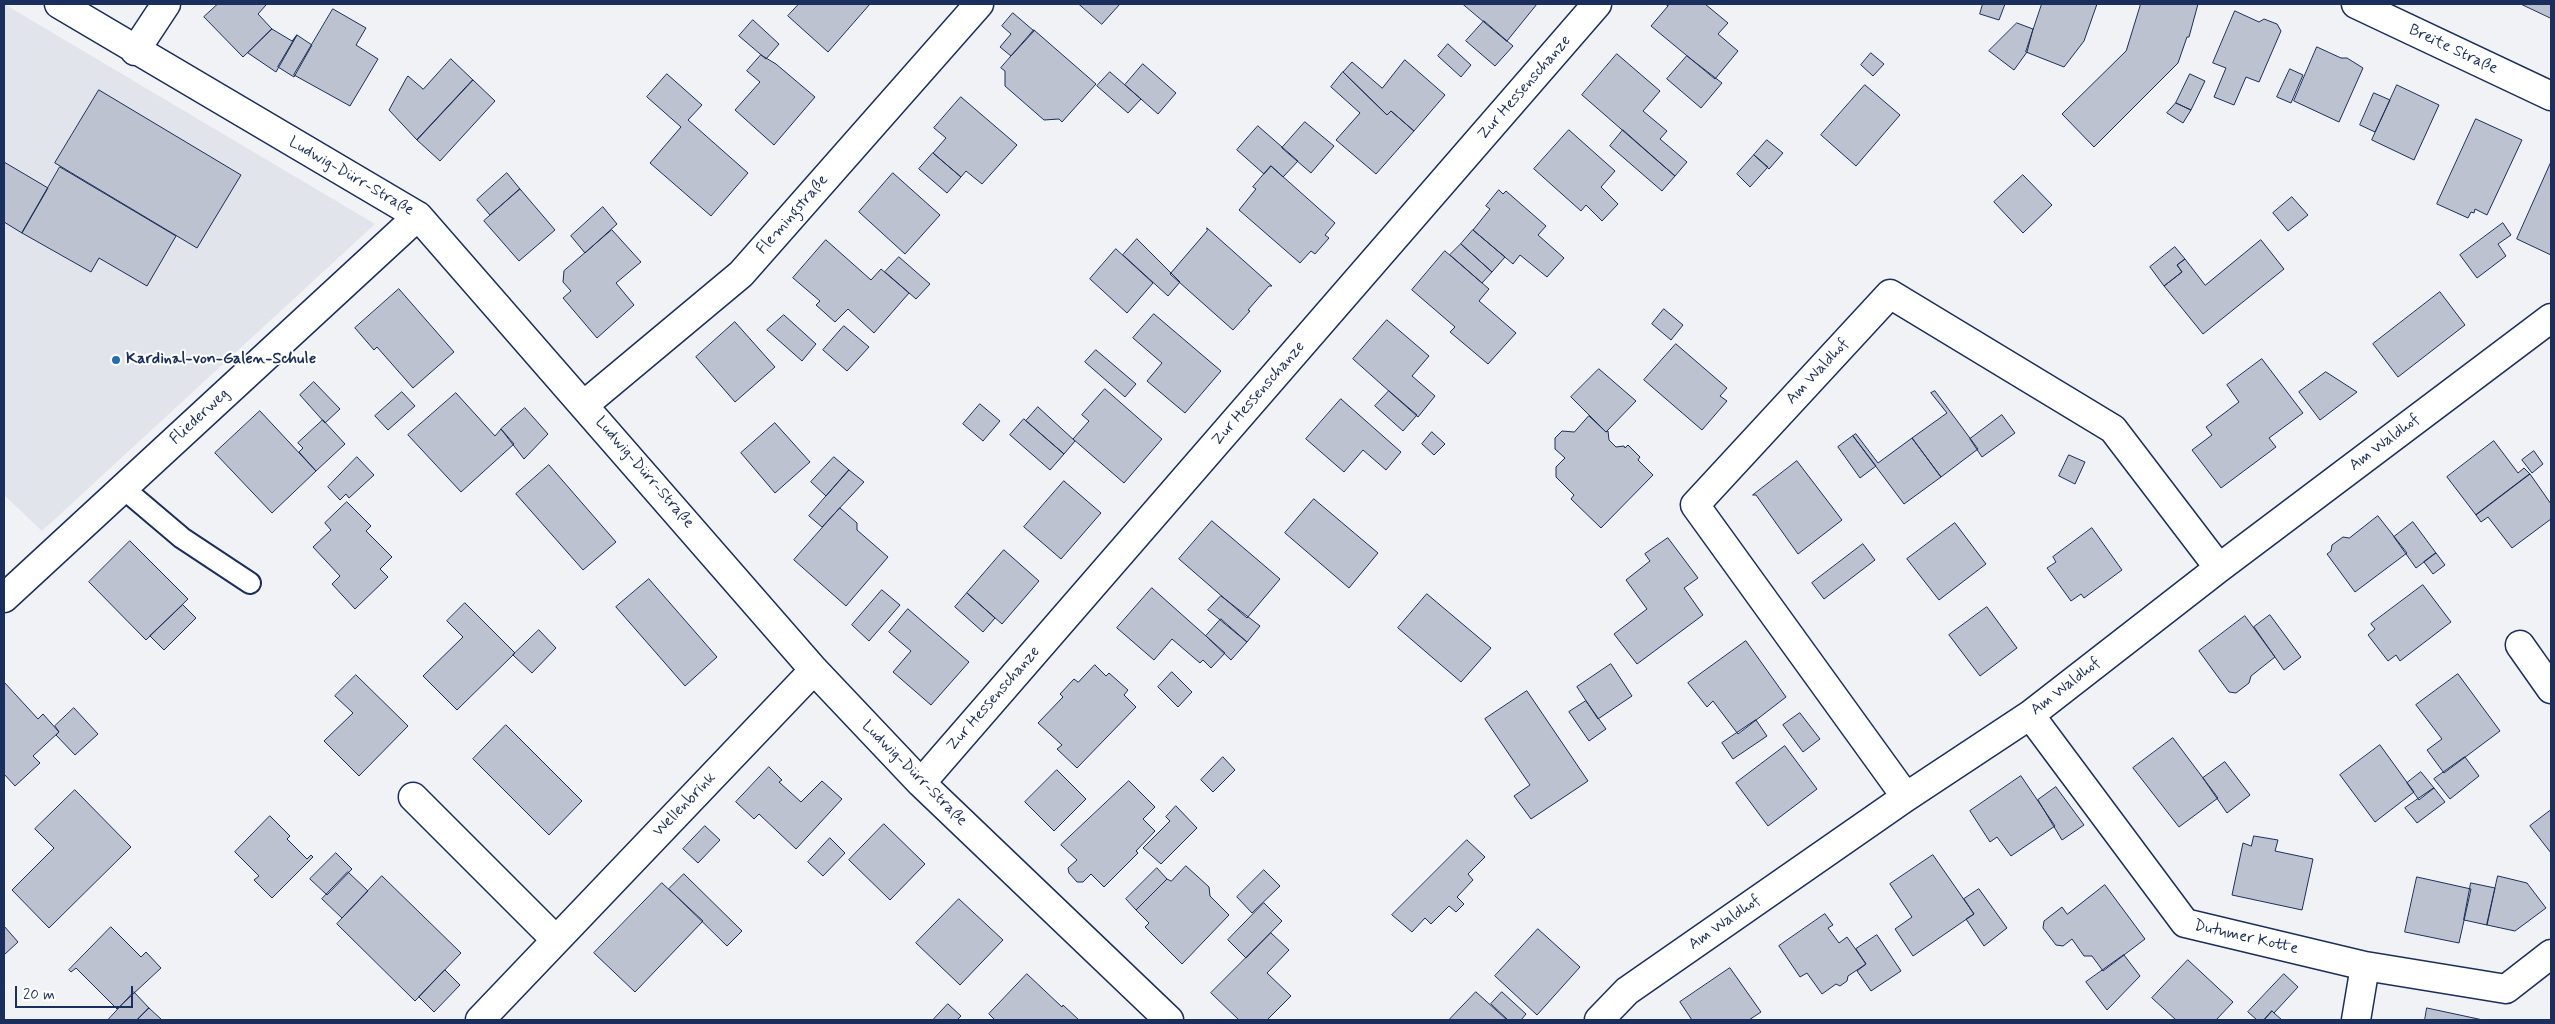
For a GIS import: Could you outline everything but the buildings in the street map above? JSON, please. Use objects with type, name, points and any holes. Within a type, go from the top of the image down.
[{"type":"street","name":"Ludwig-Dürr-Straße","points":[[59,4],[135,51],[418,216],[814,670],[921,784],[1169,1020]]},
{"type":"street","points":[[135,51],[166,4]]},
{"type":"street","name":"Flemingstraße","points":[[584,405],[741,274],[979,4]]},
{"type":"street","name":"Zur Hessenschanze","points":[[921,784],[1597,4]]},
{"type":"street","name":"Breite Straße","points":[[2356,4],[2551,96]]},
{"type":"street","name":"Fliederweg","points":[[4,598],[418,216]]},
{"type":"street","name":"Am Waldhof","points":[[1906,797],[1695,505],[1890,294],[2113,430],[2219,568]]},
{"type":"street","name":"Am Waldhof","points":[[1599,1020],[1627,991],[1906,797],[2030,715],[2219,568],[2551,318]]},
{"type":"street","points":[[2520,645],[2551,689]]},
{"type":"street","name":"Wellenbrink","points":[[480,1020],[814,670]]},
{"type":"street","name":"Dutumer Kotte","points":[[2030,715],[2184,923],[2365,966],[2506,990],[2551,954]]},
{"type":"street","points":[[413,798],[556,940]]},
{"type":"street","points":[[2356,1020],[2365,966]]},
{"type":"lane","points":[[123,488],[182,538],[250,582]]},
{"type":"shaded area","name":"Kardinal-von-Galen-Schule","points":[[4,4],[375,224],[42,531],[4,495]]},
{"type":"place","name":"Kardinal-von-Galen-Schule","points":[[116,360]]}]
